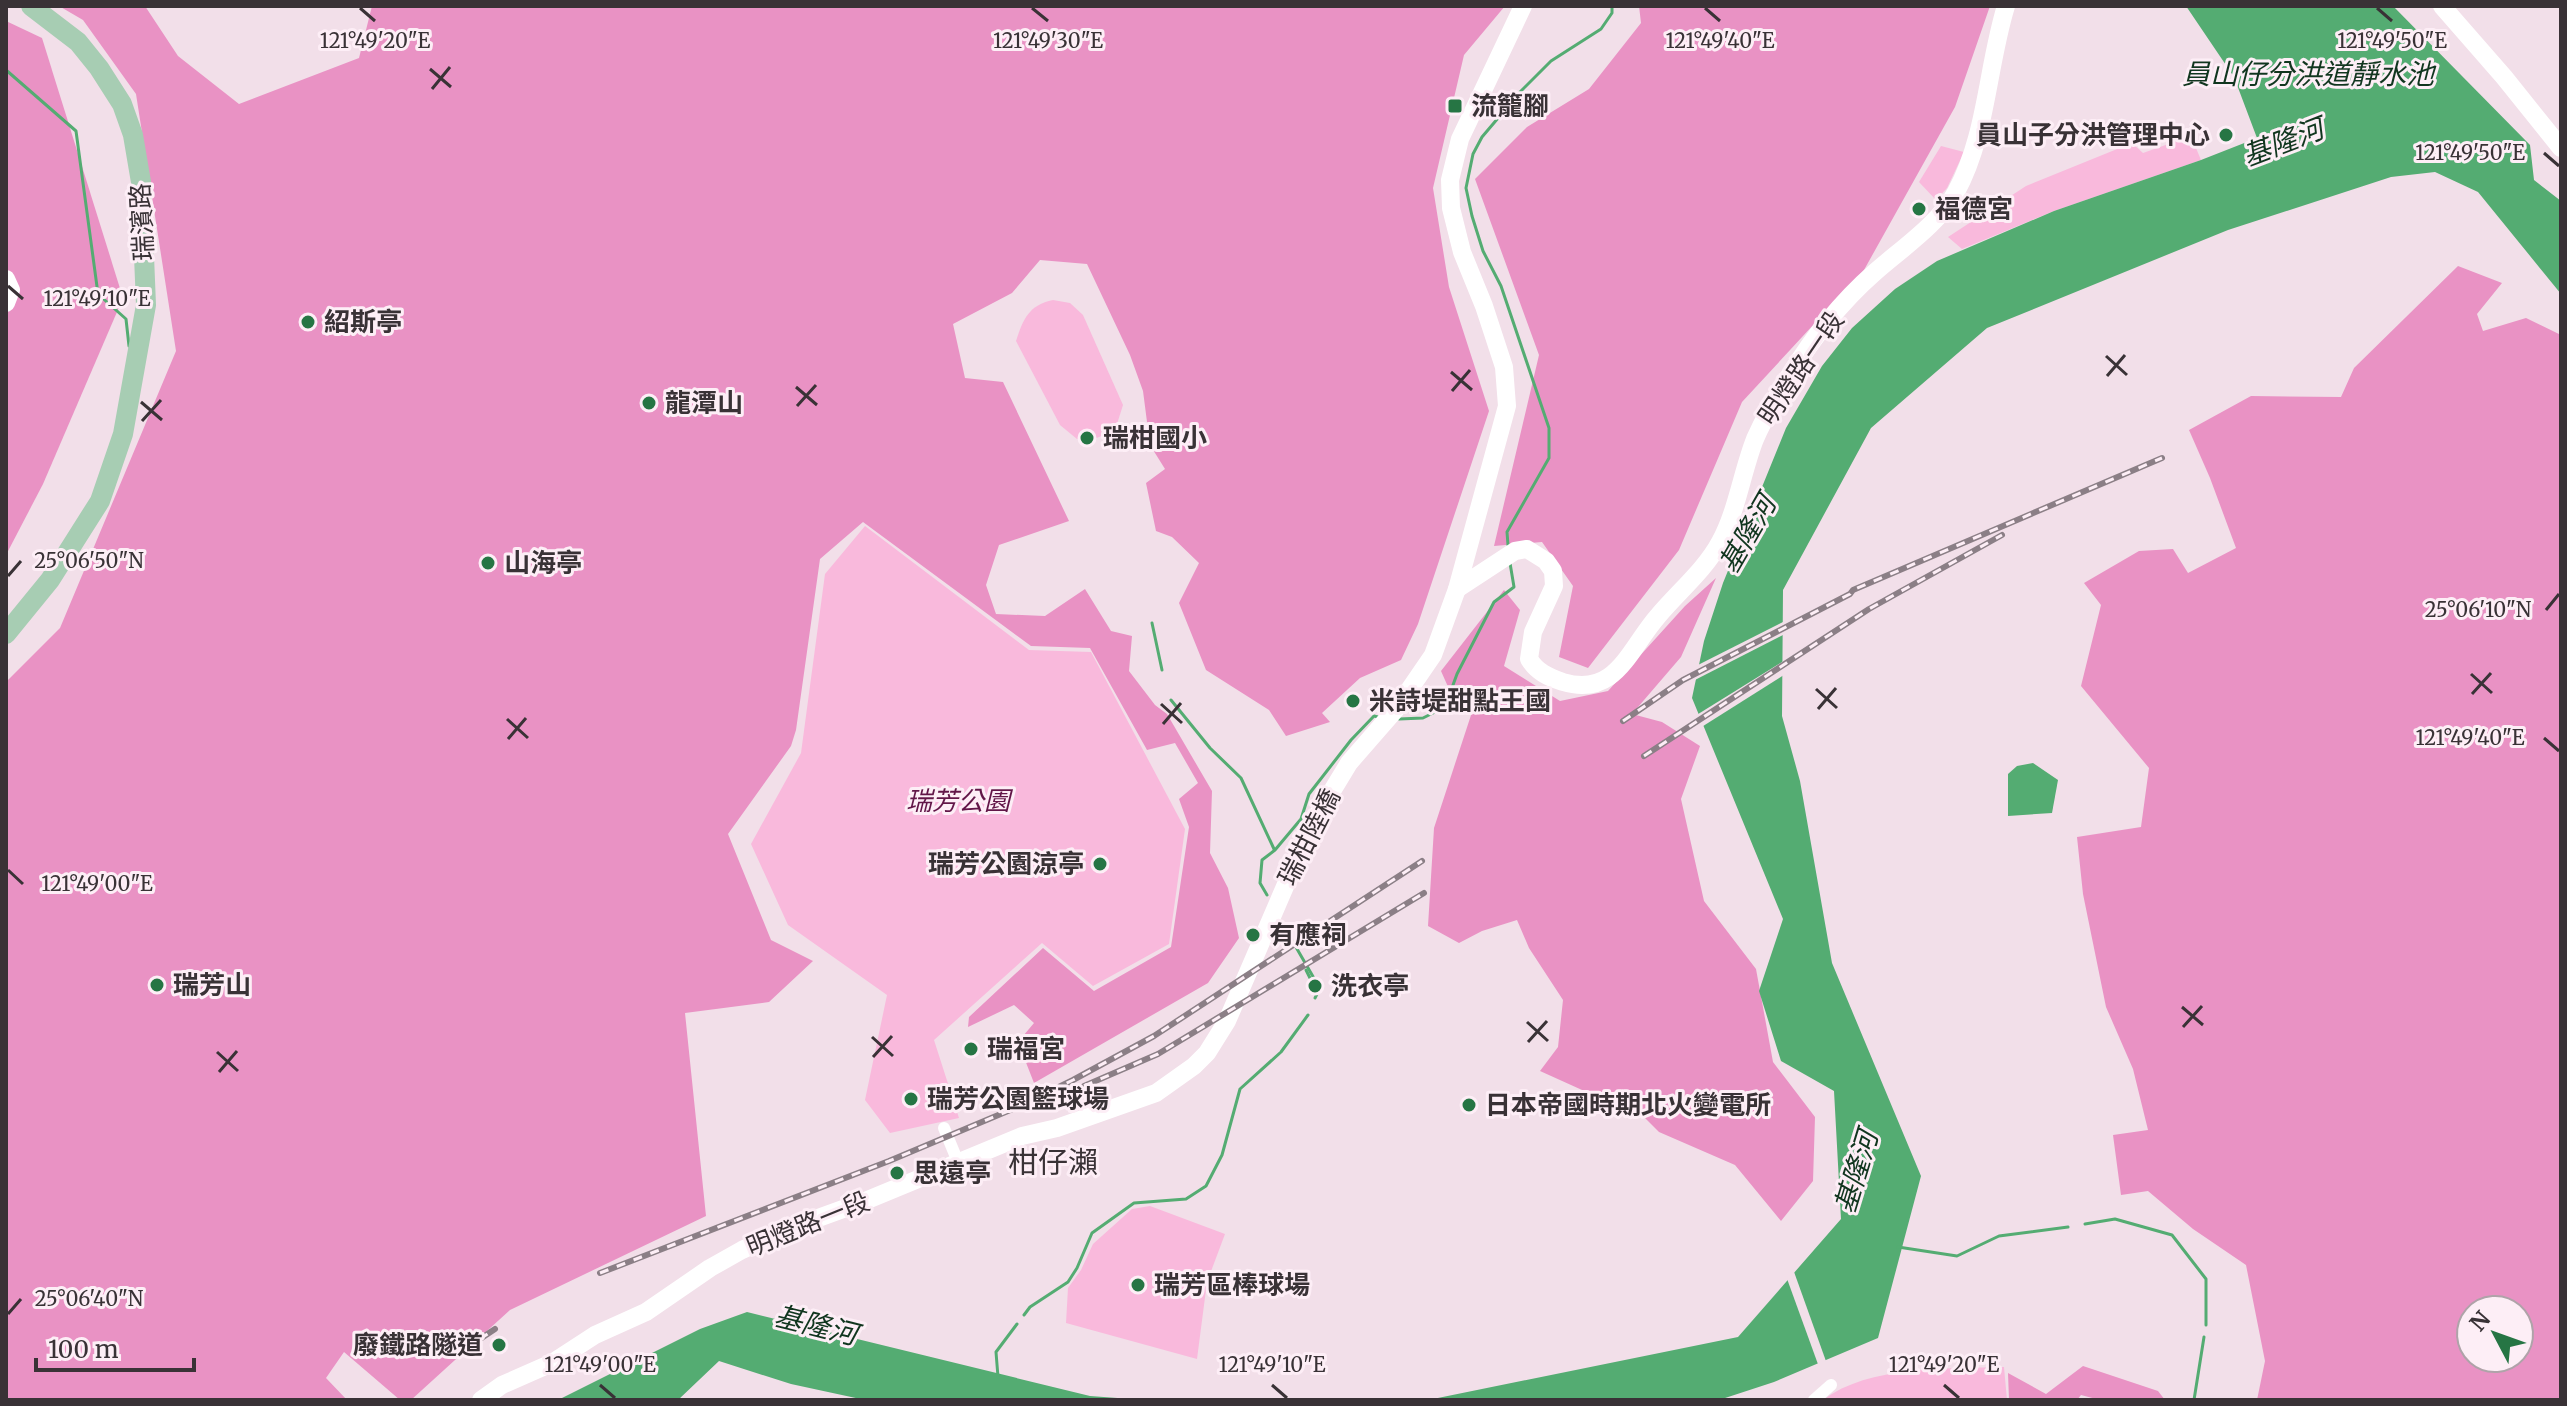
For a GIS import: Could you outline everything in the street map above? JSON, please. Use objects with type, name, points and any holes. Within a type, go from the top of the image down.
[{"type":"main road","name":"瑞濱路","points":[[6,634],[50,580],[100,501],[123,434],[146,305],[141,182],[133,135],[122,104],[78,42],[31,6]]},
{"type":"main road","points":[[1457,589],[1507,406],[1504,367],[1462,252],[1451,208],[1450,180],[1460,139],[1523,6]]},
{"type":"main road","name":"明燈路一段","points":[[1457,589],[1515,551],[1527,549],[1538,553],[1553,571],[1554,586],[1533,632],[1529,659],[1535,669],[1551,678],[1575,685],[1590,685],[1615,674],[1655,619],[1711,558],[1721,540],[1755,439],[1779,394],[1828,321],[1874,273],[1911,243],[1954,197],[1980,132],[1997,35],[2006,6]]},
{"type":"main road","points":[[2442,6],[2561,148]]},
{"type":"main road","points":[[6,279],[11,290],[6,303]]},
{"type":"main road","name":"瑞柑陸橋","points":[[1156,1093],[1194,1066],[1207,1053],[1223,1028],[1312,824],[1349,763],[1396,709],[1433,655],[1457,589]]},
{"type":"main road","name":"明燈路一段","points":[[481,1400],[502,1385],[552,1363],[595,1335],[646,1312],[742,1250],[788,1229],[865,1201],[1022,1136],[1056,1128],[1156,1093]]},
{"type":"street","points":[[1259,931],[1273,935]]},
{"type":"street","points":[[1227,1035],[1199,1072],[1150,1103],[1083,1126],[1022,1136],[1063,1117],[1154,1086],[1186,1063],[1203,1046],[1227,1035]]},
{"type":"street","points":[[944,1128],[958,1162]]},
{"type":"street","points":[[1814,1400],[1831,1385]]},
{"type":"green space","points":[[2191,136],[2201,160],[2054,211],[1962,249],[1948,237],[2026,186],[2132,143],[2143,153]]},
{"type":"green space","points":[[1941,146],[1964,152],[1947,188],[1936,200],[1919,182]]},
{"type":"green space","points":[[1053,300],[1070,303],[1083,315],[1123,405],[1117,424],[1106,434],[1092,440],[1077,439],[1060,425],[1016,341],[1028,314],[1038,305]]},
{"type":"green space","name":"瑞芳公園","points":[[865,526],[1029,650],[1091,652],[1185,829],[1169,944],[1093,986],[1042,943],[934,1040],[959,1118],[890,1133],[865,1100],[887,995],[788,925],[751,844],[801,753],[825,574]]},
{"type":"green space","name":"瑞芳區棒球場","points":[[1150,1206],[1225,1234],[1207,1282],[1197,1359],[1066,1323],[1068,1288],[1081,1270],[1093,1244],[1132,1209]]},
{"type":"green space","points":[[2004,1367],[2007,1400],[1823,1400],[1863,1380],[1886,1375],[1934,1369]]},
{"type":"shaded area","points":[[59,6],[145,6],[178,56],[239,104],[359,58],[372,6],[1505,6],[1464,55],[1433,188],[1449,287],[1489,411],[1418,624],[1401,660],[1360,678],[1322,713],[1330,722],[1286,736],[1269,710],[1206,670],[1179,603],[1199,563],[1172,537],[1156,531],[1146,483],[1165,469],[1150,445],[1143,391],[1130,355],[1087,264],[1040,260],[1012,293],[953,324],[965,378],[1003,382],[1069,521],[999,545],[986,585],[996,614],[1045,616],[1085,589],[1111,631],[1132,636],[1129,671],[1155,705],[1167,714],[1212,791],[1210,853],[1228,888],[1239,938],[1208,983],[1034,1083],[1018,1042],[1034,1023],[1014,1005],[968,1027],[969,1017],[1043,948],[1094,991],[1171,947],[1189,827],[1179,799],[1198,783],[1175,743],[1147,750],[1090,648],[1031,646],[863,522],[820,559],[796,730],[791,746],[728,834],[771,940],[813,961],[769,1002],[685,1013],[706,1216],[510,1310],[411,1400],[400,1400],[344,1352],[326,1378],[347,1400],[6,1400],[6,682],[60,628],[176,351],[136,94],[83,20]]},
{"type":"shaded area","points":[[1639,6],[1990,6],[1955,107],[1864,270],[1742,402],[1679,550],[1588,668],[1559,657],[1573,586],[1542,542],[1494,546],[1539,355],[1475,179],[1527,127],[1589,89],[1641,23]]},
{"type":"shaded area","points":[[6,21],[42,38],[123,298],[43,484],[6,555]]},
{"type":"shaded area","points":[[2458,266],[2502,283],[2477,314],[2483,331],[2526,318],[2561,335],[2561,1400],[2257,1400],[2265,1361],[2246,1265],[2193,1229],[2148,1191],[2121,1195],[2113,1135],[2148,1130],[2133,1069],[2106,1007],[2083,894],[2077,837],[2141,827],[2149,768],[2081,686],[2101,605],[2084,583],[2139,551],[2173,549],[2188,573],[2236,548],[2189,430],[2251,396],[2341,397],[2354,368]]},
{"type":"shaded area","points":[[1716,578],[1681,657],[1632,714],[1662,722],[1700,746],[1681,799],[1704,901],[1756,969],[1773,1062],[1815,1117],[1813,1181],[1781,1221],[1735,1165],[1659,1132],[1617,1090],[1602,1099],[1540,1071],[1558,1047],[1563,1000],[1529,948],[1517,920],[1482,931],[1459,943],[1428,926],[1434,828],[1474,706],[1453,698],[1441,671],[1504,590],[1520,610],[1504,666],[1560,701],[1608,691],[1685,606]]},
{"type":"shaded area","points":[[2083,1366],[2158,1391],[2165,1400],[2100,1400],[2081,1395],[2077,1400],[2009,1400],[2008,1373],[2046,1394]]},
{"type":"water","points":[[2186,6],[2393,6],[2530,145],[2534,180],[2561,201],[2561,294],[2478,192],[2435,172],[2391,177],[2228,230],[1987,328],[1871,428],[1783,590],[1782,716],[1800,781],[1832,963],[1921,1176],[1878,1338],[1774,1382],[1719,1400],[1428,1400],[1738,1337],[1841,1219],[1834,1091],[1781,1061],[1759,991],[1783,919],[1692,698],[1704,641],[1723,583],[1786,428],[1822,366],[1852,328],[1895,289],[1937,261],[2054,211],[2257,138],[2234,77]]},
{"type":"water","points":[[2033,763],[2058,780],[2052,813],[2008,816],[2008,774],[2017,766]]},
{"type":"water","points":[[747,1312],[1090,1396],[1145,1400],[865,1400],[791,1384],[719,1361],[678,1400],[558,1400],[700,1329]]},
{"type":"pier","points":[[1787,620],[1787,633],[1691,682],[1694,667]]},
{"type":"pier","points":[[1787,659],[1787,673],[1700,728],[1695,716]]},
{"type":"pier","points":[[1793,1269],[1827,1364],[1819,1367],[1786,1276]]},
{"type":"waterway","points":[[1508,545],[1507,532],[1549,458],[1549,428],[1501,286],[1483,251],[1466,188],[1473,154],[1482,137],[1551,61],[1601,29],[1612,13],[1612,6]]},
{"type":"waterway","points":[[6,70],[76,131],[98,294],[126,319],[129,346]]},
{"type":"waterway","points":[[1399,719],[1423,718],[1445,707],[1457,674],[1494,602],[1514,587],[1510,563]]},
{"type":"waterway","points":[[1152,623],[1162,670]]},
{"type":"waterway","points":[[1171,700],[1210,748],[1241,778],[1274,849]]},
{"type":"waterway","points":[[1267,895],[1260,883],[1262,860],[1275,850],[1301,819],[1309,794],[1351,740],[1374,716],[1378,717]]},
{"type":"waterway","points":[[1282,923],[1315,980]]},
{"type":"waterway","points":[[1306,970],[1312,982]]},
{"type":"waterway","points":[[1315,998],[1319,990]]},
{"type":"waterway","points":[[1024,1315],[1030,1307],[1068,1282],[1092,1233],[1134,1203],[1186,1199],[1206,1186],[1222,1155],[1240,1089],[1281,1052],[1308,1015]]},
{"type":"waterway","points":[[2085,1224],[2115,1219],[2172,1235],[2206,1279],[2206,1325]]},
{"type":"waterway","points":[[1898,1247],[1957,1256],[1999,1236],[2068,1227]]},
{"type":"waterway","points":[[998,1377],[996,1352],[1017,1324]]},
{"type":"waterway","points":[[2194,1400],[2204,1337]]},
{"type":"railway","points":[[1623,721],[1683,680],[1853,590],[2162,458]]},
{"type":"railway","points":[[1644,756],[1869,609],[2002,535]]},
{"type":"railway","points":[[600,1273],[889,1161],[1020,1106],[1073,1080],[1154,1036],[1422,861]]},
{"type":"railway","points":[[1084,1086],[1158,1054],[1424,893]]},
{"type":"railway","points":[[480,1339],[495,1329]]},
{"type":"place","name":"流籠腳","points":[[1455,106]]},
{"type":"place","name":"員山子分洪管理中心","points":[[2226,135]]},
{"type":"place","name":"福德宮","points":[[1919,209]]},
{"type":"place","name":"紹斯亭","points":[[308,322]]},
{"type":"place","name":"龍潭山","points":[[649,403]]},
{"type":"place","name":"瑞柑國小","points":[[1087,438]]},
{"type":"place","name":"山海亭","points":[[488,563]]},
{"type":"place","name":"米詩堤甜點王國","points":[[1353,701]]},
{"type":"place","name":"瑞芳公園涼亭","points":[[1100,864]]},
{"type":"place","name":"有應祠","points":[[1253,935]]},
{"type":"place","name":"瑞芳山","points":[[157,985]]},
{"type":"place","name":"洗衣亭","points":[[1315,986]]},
{"type":"place","name":"瑞福宮","points":[[971,1049]]},
{"type":"place","name":"瑞芳公園籃球場","points":[[911,1099]]},
{"type":"place","name":"日本帝國時期北火變電所","points":[[1469,1105]]},
{"type":"place","name":"思遠亭","points":[[897,1173]]},
{"type":"place","name":"瑞芳區棒球場","points":[[1138,1285]]},
{"type":"place","name":"廢鐵路隧道","points":[[499,1345]]},
{"type":"district","name":"柑仔瀨","points":[[1053,1163]]},
{"type":"water label","name":"員山仔分洪道靜水池","points":[[2308,74]]},
{"type":"water label","name":"基隆河","points":[[2283,142]]},
{"type":"water label","name":"基隆河","points":[[1747,534]]},
{"type":"water label","name":"基隆河","points":[[1856,1172]]},
{"type":"water label","name":"基隆河","points":[[816,1325]]}]
